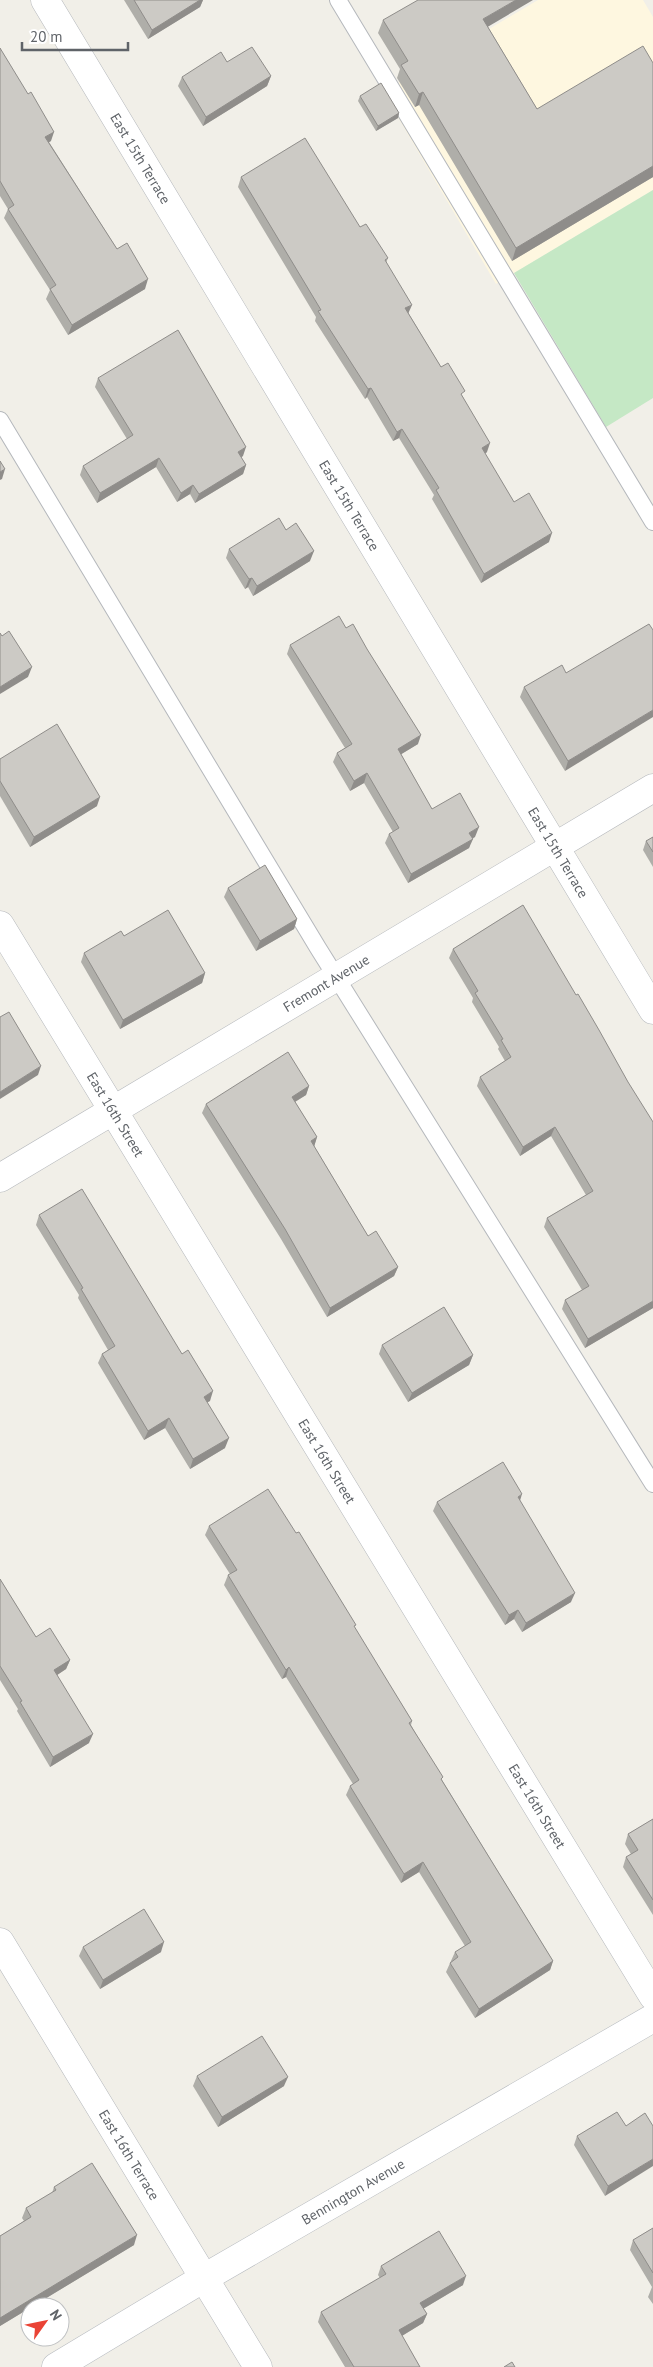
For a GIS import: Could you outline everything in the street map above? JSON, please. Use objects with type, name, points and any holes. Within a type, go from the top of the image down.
[{"type":"street","name":"East 15th Terrace","points":[[45,0],[653,1010]]},
{"type":"street","name":"Fremont Avenue","points":[[0,1178],[653,788]]},
{"type":"street","name":"East 16th Street","points":[[0,925],[653,1996]]},
{"type":"street","name":"East 16th Terrace","points":[[0,1942],[258,2367]]},
{"type":"street","name":"Bennington Avenue","points":[[56,2367],[204,2278],[653,2018]]},
{"type":"lane","points":[[338,0],[653,522]]},
{"type":"lane","points":[[0,420],[336,977],[653,1484]]},
{"type":"shaded area","points":[[538,0],[643,0],[653,17],[653,190],[496,284],[383,92]]},
{"type":"green space","points":[[653,190],[653,398],[606,427],[514,273]]},
{"type":"building","points":[[134,0],[200,0],[152,30]]},
{"type":"building","points":[[418,0],[516,0],[483,19],[537,109],[643,46],[653,63],[653,166],[516,248],[423,92],[419,94],[401,65],[408,61],[383,20]]},
{"type":"building","points":[[252,47],[271,76],[206,117],[182,77],[221,52],[227,62]]},
{"type":"building","points":[[0,48],[28,94],[31,92],[54,132],[45,137],[117,249],[127,243],[148,279],[72,325],[50,289],[56,285],[8,209],[14,205],[0,181]]},
{"type":"building","points":[[381,83],[399,113],[378,126],[360,96]]},
{"type":"building","points":[[305,138],[360,227],[366,224],[388,258],[385,260],[412,305],[405,308],[441,367],[448,363],[465,391],[461,394],[490,443],[482,448],[514,502],[529,493],[552,533],[484,574],[436,490],[439,488],[402,429],[397,432],[371,388],[368,389],[318,311],[321,310],[241,177]]},
{"type":"building","points":[[178,330],[246,447],[238,452],[246,465],[199,494],[193,485],[181,493],[159,458],[100,493],[83,466],[133,435],[98,378]]},
{"type":"building","points":[[0,461],[5,469],[0,472]]},
{"type":"building","points":[[279,518],[286,530],[296,523],[314,551],[257,586],[252,578],[249,579],[229,549]]},
{"type":"building","points":[[339,616],[346,628],[353,624],[421,735],[398,749],[432,809],[460,793],[479,827],[469,833],[473,839],[411,874],[389,834],[399,828],[367,773],[354,781],[337,753],[352,744],[290,645]]},
{"type":"building","points":[[649,624],[653,630],[653,710],[568,761],[524,687],[562,665],[566,673]]},
{"type":"building","points":[[9,631],[32,667],[0,687],[0,633],[2,636]]},
{"type":"building","points":[[57,724],[100,797],[34,837],[0,781],[0,759]]},
{"type":"building","points":[[653,837],[653,852],[646,841]]},
{"type":"building","points":[[265,865],[297,919],[260,941],[228,888]]},
{"type":"building","points":[[523,905],[653,1122],[653,1301],[588,1339],[565,1300],[589,1286],[547,1218],[593,1191],[555,1127],[523,1147],[480,1077],[511,1057],[501,1040],[503,1039],[475,993],[478,991],[453,949]]},
{"type":"building","points":[[168,910],[205,973],[123,1020],[84,953],[121,931],[124,936]]},
{"type":"building","points":[[9,1012],[41,1066],[0,1092],[0,1017]]},
{"type":"building","points":[[288,1052],[309,1086],[292,1097],[317,1137],[311,1141],[368,1236],[376,1231],[398,1267],[330,1308],[285,1229],[206,1104]]},
{"type":"building","points":[[82,1189],[182,1354],[188,1350],[213,1391],[204,1397],[229,1438],[193,1459],[169,1418],[148,1431],[102,1354],[115,1346],[39,1215]]},
{"type":"building","points":[[444,1307],[473,1355],[412,1393],[382,1345]]},
{"type":"building","points":[[503,1462],[522,1494],[518,1497],[575,1593],[526,1623],[518,1610],[509,1615],[437,1502]]},
{"type":"building","points":[[268,1489],[296,1533],[299,1532],[356,1625],[354,1626],[412,1721],[409,1723],[443,1777],[441,1779],[553,1961],[479,2009],[450,1963],[458,1957],[455,1952],[471,1942],[423,1862],[404,1874],[350,1786],[359,1780],[289,1667],[286,1670],[228,1575],[237,1570],[209,1526]]},
{"type":"building","points":[[0,1579],[36,1637],[50,1628],[70,1660],[54,1670],[93,1734],[53,1757],[0,1666]]},
{"type":"building","points":[[653,1819],[653,1900],[626,1857],[638,1850],[628,1834]]},
{"type":"building","points":[[144,1909],[164,1942],[103,1980],[83,1947]]},
{"type":"building","points":[[262,2036],[288,2077],[222,2117],[197,2076]]},
{"type":"building","points":[[617,2112],[626,2126],[645,2113],[653,2126],[653,2159],[608,2186],[577,2136]]},
{"type":"building","points":[[92,2163],[137,2235],[35,2297],[20,2297],[20,2306],[0,2318],[0,2236],[31,2217],[26,2208],[56,2190],[54,2187]]},
{"type":"building","points":[[653,2228],[653,2273],[633,2240]]},
{"type":"building","points":[[439,2231],[466,2276],[420,2303],[427,2314],[399,2330],[420,2367],[354,2367],[321,2312],[386,2274],[381,2266]]},
{"type":"building","points":[[512,2362],[515,2367],[504,2367]]}]
